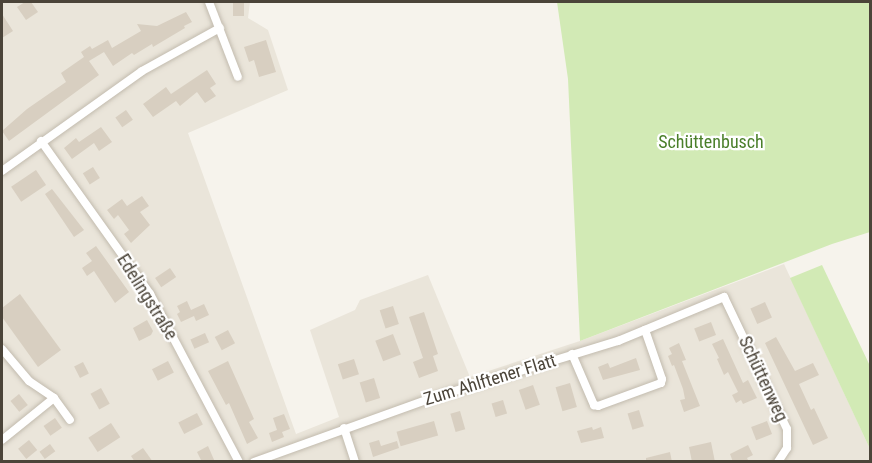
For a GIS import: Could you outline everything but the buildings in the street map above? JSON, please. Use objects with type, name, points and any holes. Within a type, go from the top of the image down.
[{"type":"street","points":[[209,2],[238,77]]},
{"type":"street","points":[[2,171],[40,141],[142,71],[220,28]]},
{"type":"street","name":"Edelingstraße","points":[[40,141],[150,294],[239,462]]},
{"type":"street","name":"Zum Ahlftener Flatt","points":[[254,462],[344,428],[645,330],[724,297]]},
{"type":"street","name":"Schüttenweg","points":[[724,297],[787,429],[787,448],[778,462]]},
{"type":"street","points":[[572,354],[594,405],[598,406],[661,383],[662,379],[645,330]]},
{"type":"street","points":[[2,349],[29,381],[54,398],[70,420]]},
{"type":"street","points":[[2,440],[54,398]]},
{"type":"street","points":[[344,428],[355,462]]},
{"type":"shaded area","points":[[2,2],[250,2],[248,18],[268,30],[288,90],[188,133],[296,434],[339,417],[310,330],[355,310],[360,300],[428,275],[470,377],[580,341],[784,264],[870,449],[870,461],[2,461]]},
{"type":"green space","name":"Schüttenbusch","points":[[557,2],[870,2],[870,232],[832,244],[580,341],[568,79]]},
{"type":"green space","points":[[822,265],[870,366],[870,449],[790,278]]}]
